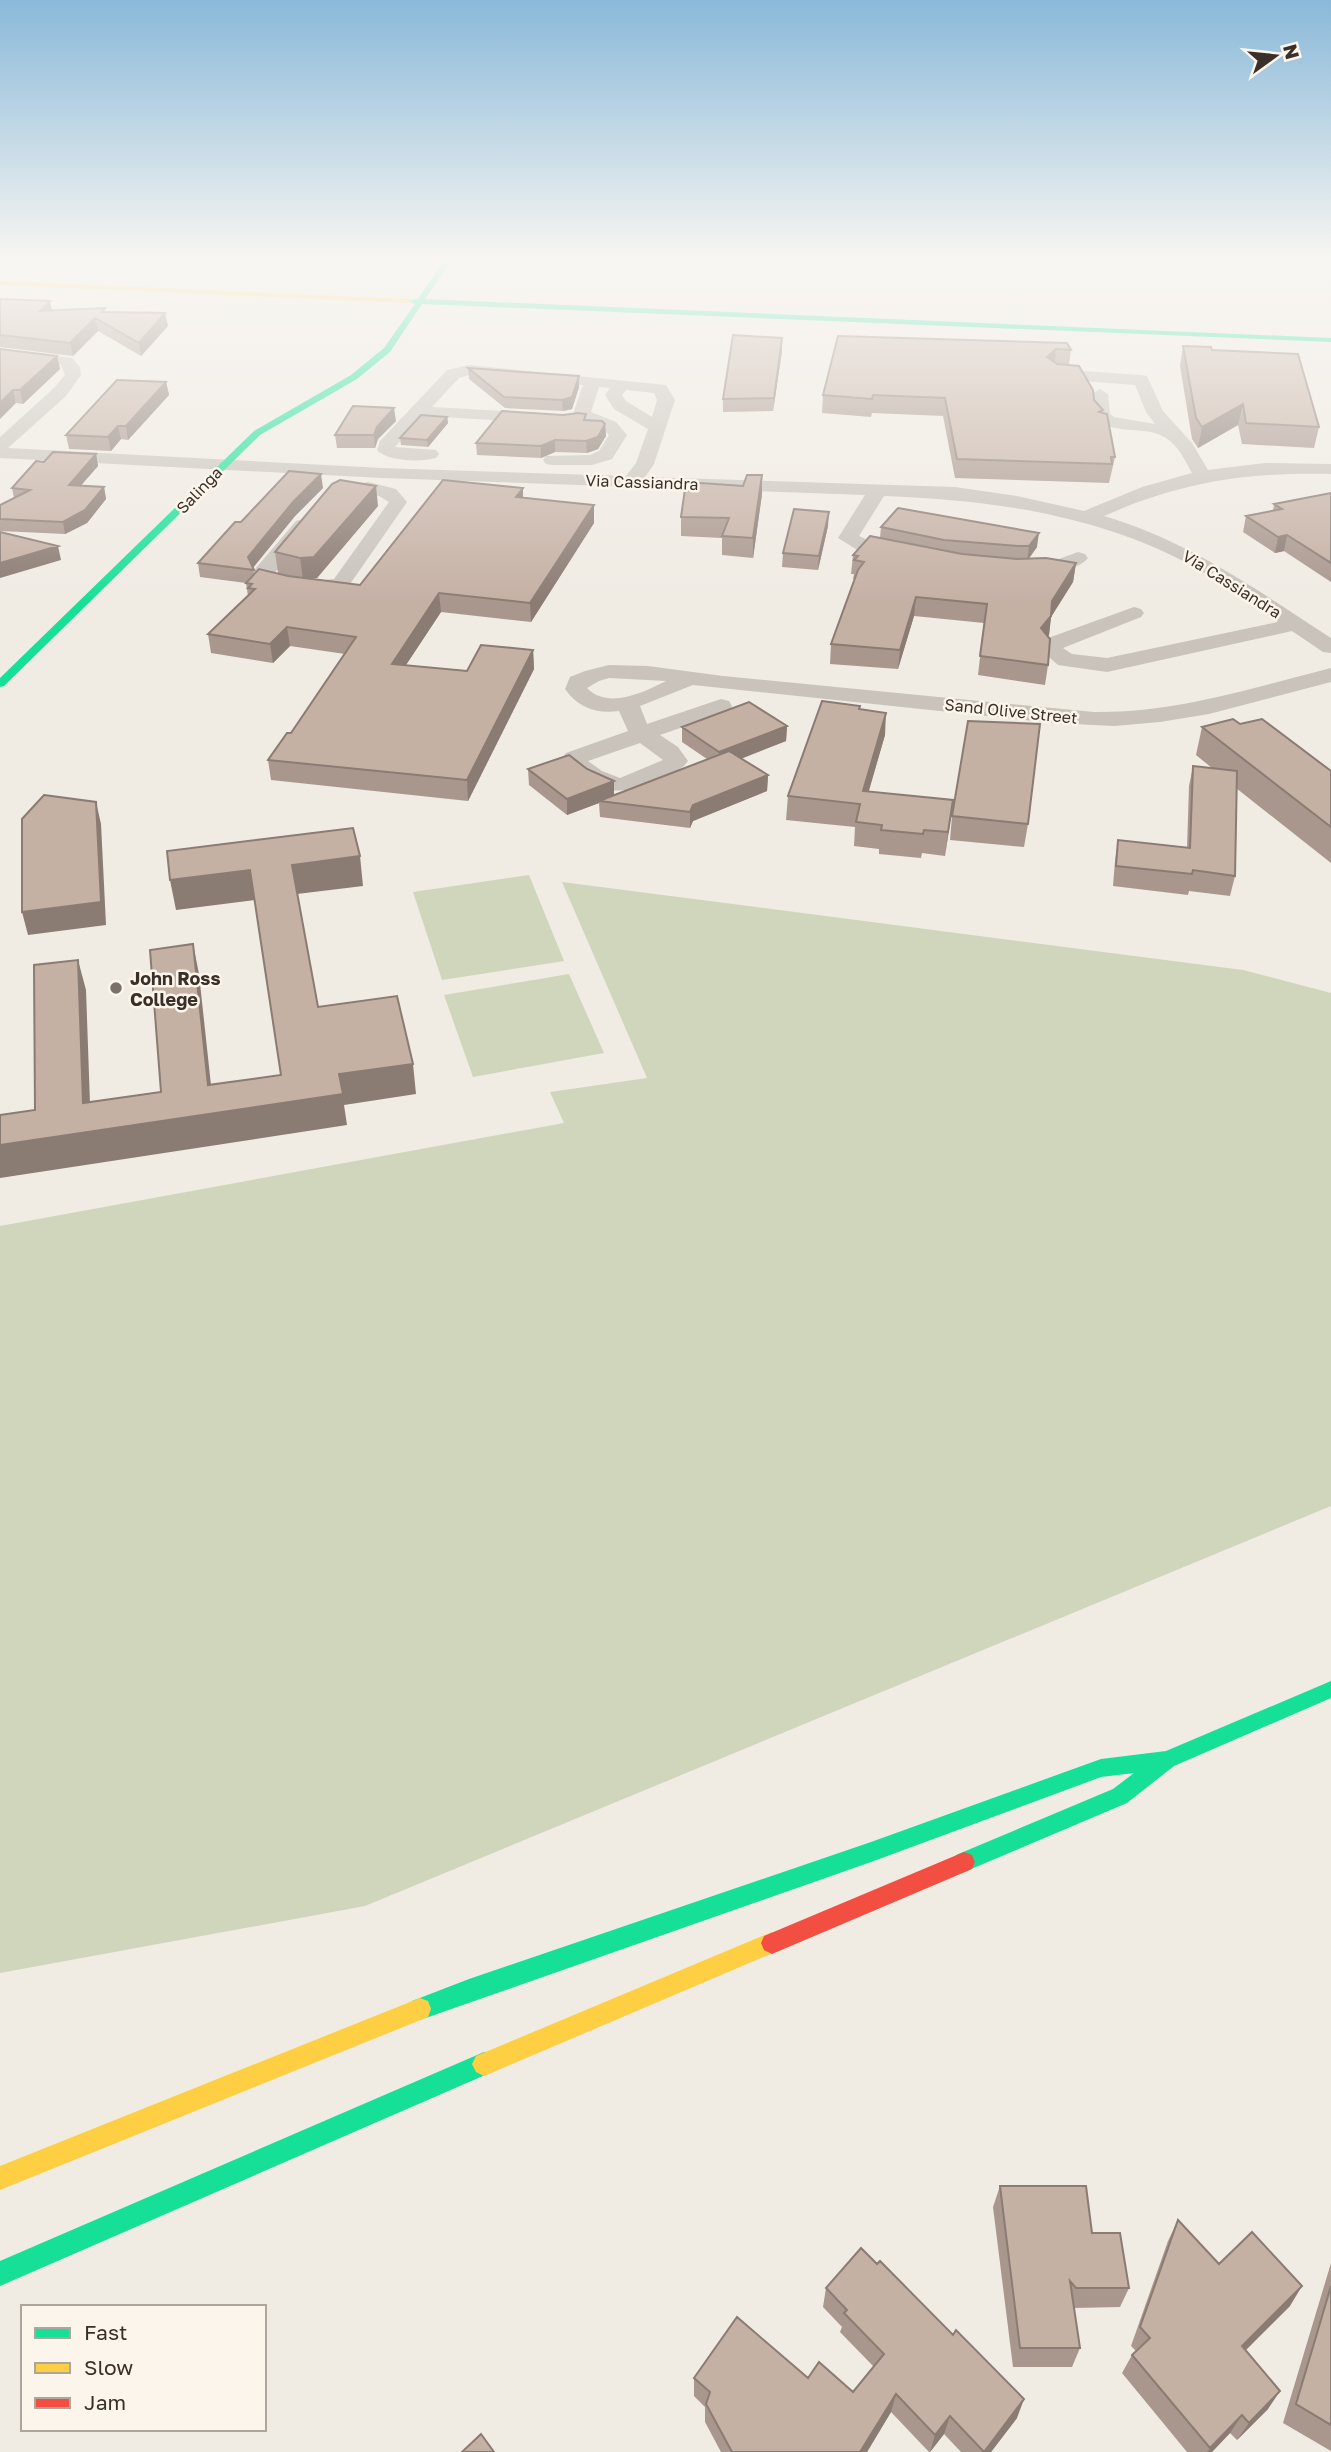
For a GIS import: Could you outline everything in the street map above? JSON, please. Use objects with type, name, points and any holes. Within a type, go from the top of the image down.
[{"type":"street","points":[[0,446],[60,392],[74,374]]},
{"type":"street","points":[[311,383],[326,374]]},
{"type":"street","name":"Salinga","points":[[0,684],[257,433],[355,374]]},
{"type":"street","points":[[445,455],[386,450],[386,445],[453,374]]},
{"type":"street","points":[[506,374],[660,389],[666,400],[645,464],[631,482]]},
{"type":"street","points":[[1061,374],[1141,380],[1156,412],[1170,432],[1186,447],[1202,475]]},
{"type":"street","points":[[582,414],[593,381]]},
{"type":"street","points":[[622,384],[613,395],[620,405],[656,427]]},
{"type":"street","points":[[1100,394],[1102,416],[1109,421],[1170,432]]},
{"type":"street","points":[[418,411],[564,419],[582,414],[610,426],[618,435],[606,455],[580,461],[540,459]]},
{"type":"street","name":"Salinga","points":[[170,483],[208,447]]},
{"type":"street","name":"Via Cassiandra","points":[[0,453],[382,473],[955,493],[1004,498],[1088,516],[1169,546],[1193,558],[1331,647]]},
{"type":"street","points":[[1088,516],[1164,484],[1202,475],[1245,469],[1331,468]]},
{"type":"street","points":[[318,507],[262,573],[265,579],[275,584],[319,588],[341,583],[398,502],[396,497],[387,492],[358,488],[382,473]]},
{"type":"street","points":[[878,490],[848,538],[866,547],[926,558]]},
{"type":"street","points":[[1005,568],[1040,568],[1078,558]]},
{"type":"street","points":[[1135,613],[1056,643],[1051,649],[1066,660],[1107,665],[1296,624]]},
{"type":"street","name":"Sand Olive Street","points":[[688,679],[662,693],[628,703],[599,703],[580,695],[576,689],[578,682],[602,671],[621,670],[1065,716],[1134,719],[1227,702],[1331,675]]},
{"type":"street","points":[[628,703],[640,733],[721,706]]},
{"type":"street","points":[[0,2274],[399,2100],[1120,1796],[1167,1760],[1331,1689]]},
{"type":"street","points":[[0,2178],[469,1990],[871,1852],[1101,1768],[1167,1760]]},
{"type":"green space","points":[[529,875],[564,961],[442,980],[413,892]]},
{"type":"green space","points":[[562,882],[1243,970],[1331,993],[1331,1506],[365,1906],[0,1973],[0,1226],[564,1123],[550,1092],[647,1078]]},
{"type":"green space","points":[[569,974],[604,1053],[473,1077],[444,995]]},
{"type":"building","points":[[0,374],[37,374],[20,390],[13,390],[0,403]]},
{"type":"building","points":[[476,374],[579,376],[572,397],[562,400],[504,397]]},
{"type":"building","points":[[727,374],[777,374],[774,398],[723,399]]},
{"type":"building","points":[[828,374],[1084,374],[1093,390],[1094,400],[1103,410],[1099,412],[1107,414],[1115,457],[1111,457],[1112,464],[957,459],[945,398],[873,395],[872,399],[823,395]]},
{"type":"building","points":[[1188,374],[1304,374],[1319,427],[1246,423],[1243,404],[1202,427],[1196,418]]},
{"type":"building","points":[[117,380],[166,382],[126,426],[118,426],[108,437],[66,435]]},
{"type":"building","points":[[353,406],[394,408],[377,427],[374,435],[335,435]]},
{"type":"building","points":[[502,411],[586,414],[584,420],[602,421],[605,424],[598,437],[586,441],[555,440],[541,446],[476,443]]},
{"type":"building","points":[[421,415],[447,417],[427,440],[400,438]]},
{"type":"building","points":[[53,452],[96,454],[69,485],[104,487],[85,510],[63,522],[0,519],[0,505],[30,490],[12,488],[36,461],[44,462]]},
{"type":"building","points":[[289,471],[321,474],[293,502],[248,557],[254,570],[198,563],[235,522],[241,522]]},
{"type":"building","points":[[747,475],[762,475],[753,538],[722,536],[729,518],[681,517],[686,482],[743,486]]},
{"type":"building","points":[[340,480],[376,486],[314,557],[300,558],[275,552],[332,484]]},
{"type":"building","points":[[443,480],[523,488],[516,497],[594,505],[530,603],[439,593],[392,664],[467,671],[481,645],[533,650],[467,780],[268,760],[287,733],[291,733],[356,637],[287,627],[270,644],[208,634],[255,589],[248,588],[252,584],[246,583],[259,569],[288,576],[360,585]]},
{"type":"building","points":[[1331,493],[1331,563],[1287,535],[1278,537],[1246,516],[1282,509],[1274,504]]},
{"type":"building","points":[[898,508],[1039,533],[1029,546],[1018,546],[944,540],[881,527]]},
{"type":"building","points":[[794,509],[829,512],[819,556],[783,553]]},
{"type":"building","points":[[0,532],[58,546],[0,563]]},
{"type":"building","points":[[870,536],[962,554],[1017,559],[1046,558],[1076,563],[1052,601],[1051,616],[1041,628],[1050,639],[1048,665],[980,656],[987,604],[916,597],[900,650],[831,644],[858,570],[864,562],[854,560],[858,556],[853,555]]},
{"type":"building","points":[[822,701],[886,713],[863,791],[953,800],[948,832],[924,830],[923,834],[881,830],[882,825],[856,822],[860,804],[788,796]]},
{"type":"building","points":[[749,702],[787,726],[719,752],[682,727]]},
{"type":"building","points":[[1233,719],[1240,724],[1262,719],[1331,771],[1331,827],[1202,727]]},
{"type":"building","points":[[968,721],[1040,724],[1028,824],[952,816]]},
{"type":"building","points":[[729,751],[768,775],[693,805],[690,812],[599,801]]},
{"type":"building","points":[[569,755],[587,769],[614,781],[567,799],[528,769]]},
{"type":"building","points":[[1193,766],[1237,771],[1235,876],[1193,870],[1192,874],[1116,866],[1118,840],[1190,848]]},
{"type":"building","points":[[44,795],[96,802],[101,902],[22,912],[22,819]]},
{"type":"building","points":[[353,828],[360,856],[292,865],[318,1007],[397,996],[413,1064],[339,1074],[343,1094],[0,1145],[0,1115],[35,1110],[34,965],[78,960],[83,1103],[161,1092],[150,950],[193,944],[208,1085],[281,1075],[250,870],[170,880],[167,851]]},
{"type":"building","points":[[1000,2186],[1086,2186],[1092,2233],[1120,2233],[1129,2288],[1076,2288],[1070,2281],[1080,2348],[1020,2348]]},
{"type":"building","points":[[1178,2220],[1219,2264],[1252,2232],[1302,2286],[1242,2346],[1280,2391],[1249,2423],[1242,2415],[1210,2448],[1132,2355],[1150,2338],[1140,2327]]},
{"type":"building","points":[[861,2248],[877,2264],[880,2261],[953,2335],[956,2330],[1024,2399],[984,2452],[950,2416],[935,2435],[896,2394],[860,2452],[732,2452],[706,2404],[710,2392],[694,2378],[737,2317],[808,2378],[819,2362],[853,2392],[884,2354],[844,2313],[847,2310],[826,2288]]},
{"type":"building","points":[[1331,2286],[1331,2425],[1296,2404]]},
{"type":"building","points":[[481,2434],[494,2452],[462,2452]]},
{"type":"traffic: fast","points":[[0,684],[257,433],[357,374]]},
{"type":"traffic: fast","points":[[964,1862],[1120,1796],[1167,1760],[1331,1689]]},
{"type":"traffic: fast","points":[[420,2009],[871,1852],[1101,1768],[1165,1760]]},
{"type":"traffic: fast","points":[[0,2274],[484,2064]]},
{"type":"traffic: slow","points":[[484,2064],[772,1943]]},
{"type":"traffic: slow","points":[[0,2178],[420,2009]]},
{"type":"traffic: jam","points":[[772,1943],[964,1862]]},
{"type":"place","name":"John Ross College","points":[[116,988]]}]
